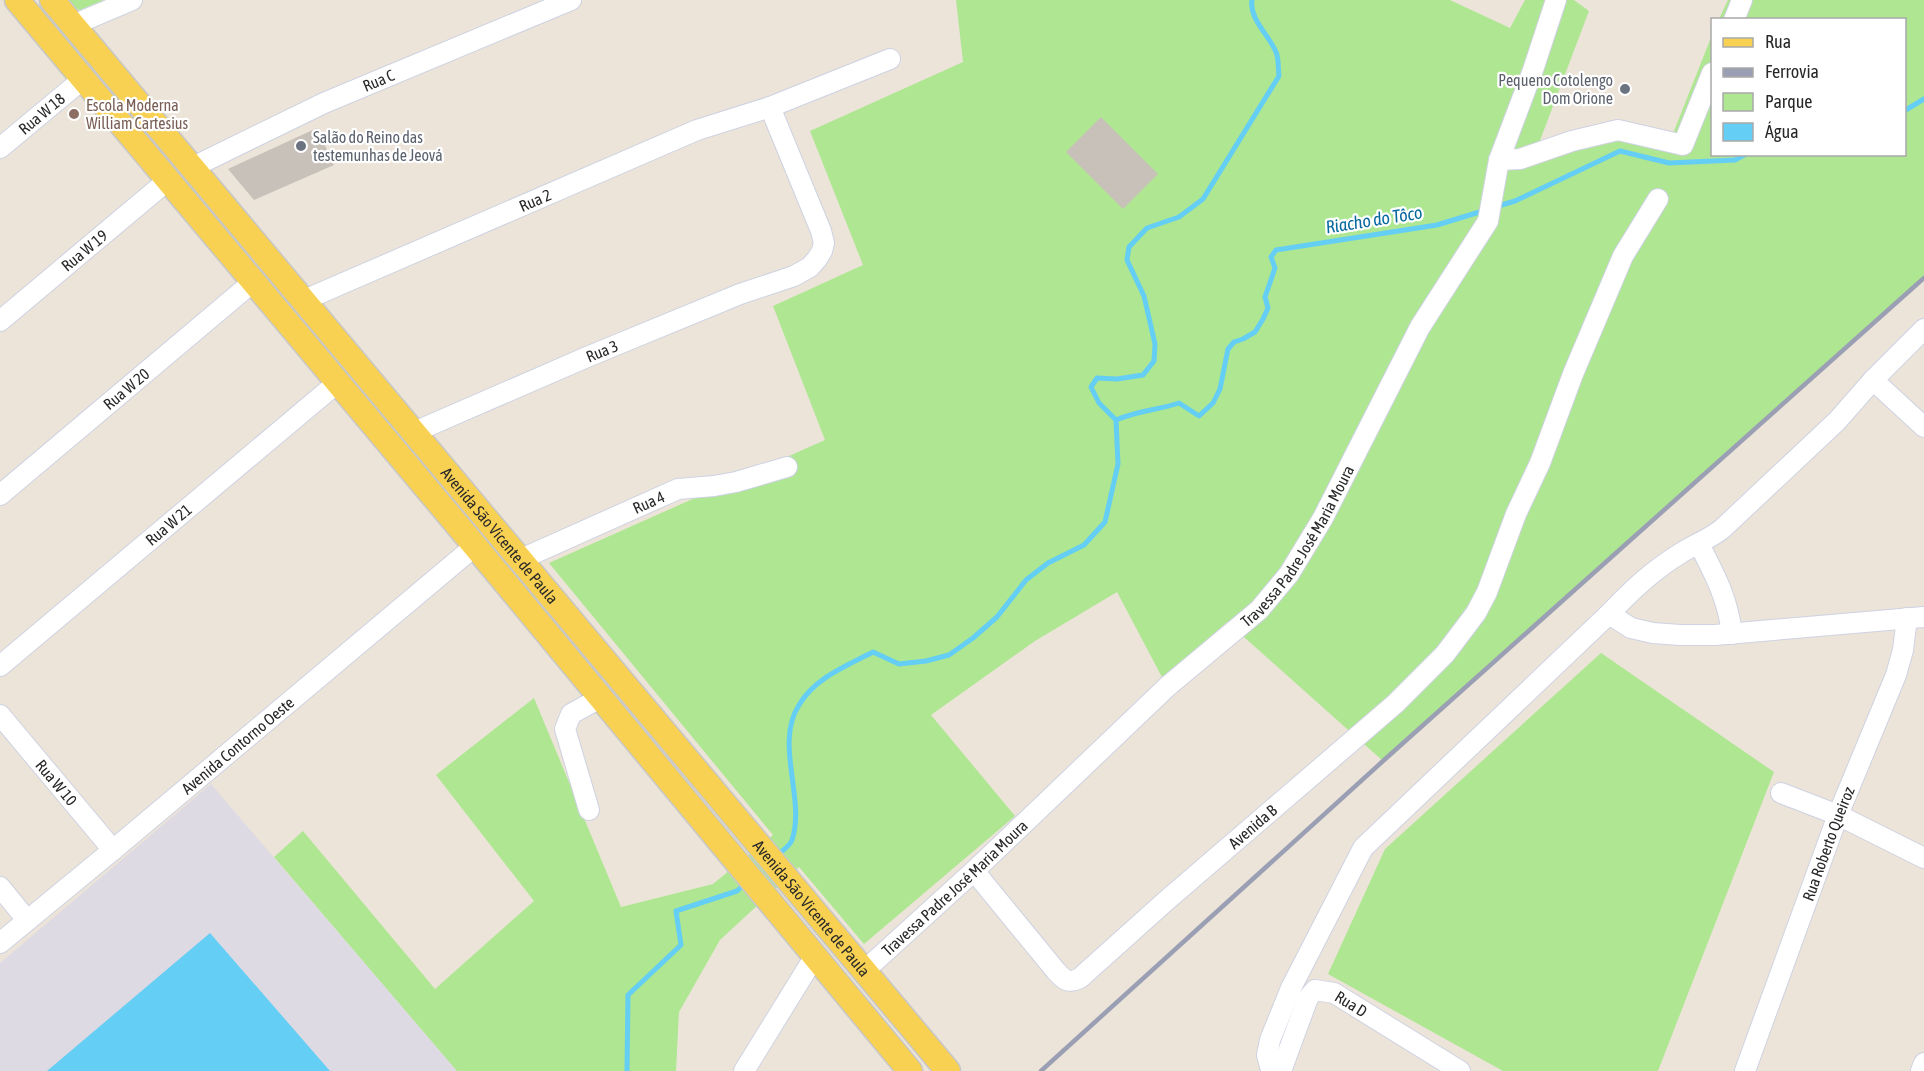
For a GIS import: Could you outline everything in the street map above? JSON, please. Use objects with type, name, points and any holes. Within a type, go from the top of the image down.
[{"type":"main road","name":"Avenida São Vicente de Paula","points":[[17,0],[475,546],[910,1071]]},
{"type":"main road","name":"Avenida São Vicente de Paula","points":[[52,0],[948,1071]]},
{"type":"main road","points":[[631,735],[652,718]]},
{"type":"street","points":[[73,25],[132,0]]},
{"type":"street","name":"Rua C","points":[[191,168],[324,103],[571,0]]},
{"type":"street","name":"Travessa Padre José Maria Moura","points":[[864,971],[974,871],[1168,686],[1259,610],[1289,574],[1329,507],[1420,327],[1488,221],[1500,160],[1530,80],[1556,0]]},
{"type":"street","points":[[1735,18],[1742,0]]},
{"type":"street","name":"Rua 2","points":[[302,301],[697,130],[770,107],[890,59]]},
{"type":"street","points":[[1500,160],[1520,159],[1572,141],[1618,130],[1683,145],[1711,78]]},
{"type":"street","name":"Rua W 18","points":[[0,148],[84,79]]},
{"type":"street","name":"Rua 3","points":[[412,433],[642,334],[740,294],[794,276],[810,267],[822,251],[824,243],[821,231],[770,107]]},
{"type":"street","name":"Rua W 19","points":[[0,321],[167,181]]},
{"type":"street","name":"Avenida B","points":[[974,871],[1064,981],[1072,982],[1080,978],[1395,704],[1445,654],[1476,613],[1487,592],[1516,514],[1540,464],[1573,374],[1623,256],[1658,199]]},
{"type":"street","name":"Rua W 20","points":[[0,495],[253,282]]},
{"type":"street","points":[[1275,1071],[1270,1066],[1267,1055],[1270,1040],[1292,988],[1363,849],[1642,580],[1683,551],[1707,541],[1730,522],[1837,421],[1924,329]]},
{"type":"street","points":[[1873,381],[1924,427]]},
{"type":"street","name":"Rua W 21","points":[[0,666],[337,383]]},
{"type":"street","name":"Rua 4","points":[[519,560],[678,489],[714,486],[787,467]]},
{"type":"street","points":[[1699,544],[1730,611],[1732,634]]},
{"type":"street","name":"Avenida Contorno Oeste","points":[[0,943],[475,546]]},
{"type":"street","points":[[1609,614],[1631,628],[1653,633],[1680,635],[1732,634],[1915,618]]},
{"type":"street","name":"Rua Roberto Queiroz","points":[[1745,1071],[1838,815],[1896,675],[1915,618]]},
{"type":"street","points":[[589,810],[565,729],[571,714],[600,698]]},
{"type":"street","name":"Rua W 10","points":[[0,715],[113,850]]},
{"type":"street","points":[[1781,793],[1838,815],[1924,858]]},
{"type":"street","points":[[0,887],[27,920]]},
{"type":"street","points":[[744,1071],[815,956]]},
{"type":"street","name":"Rua D","points":[[1281,1071],[1308,998],[1316,990],[1334,993],[1459,1071]]},
{"type":"street","points":[[1921,1071],[1924,1063]]},
{"type":"shaded area","points":[[211,784],[457,1071],[0,1071],[0,963]]},
{"type":"green space","points":[[69,0],[104,0],[80,10]]},
{"type":"green space","points":[[956,0],[1450,0],[1510,28],[1525,0],[1574,0],[1589,11],[1536,151],[1618,126],[1672,136],[1711,38],[1711,156],[1906,156],[1906,18],[1719,18],[1728,0],[1924,0],[1924,278],[1383,761],[1227,622],[1163,679],[1117,592],[1035,641],[931,715],[1015,816],[864,944],[799,867],[720,940],[679,1012],[676,1071],[457,1071],[274,857],[303,831],[435,989],[534,901],[436,775],[534,698],[621,907],[713,884],[773,835],[549,563],[825,440],[773,306],[863,265],[810,131],[963,62]]},
{"type":"green space","points":[[1601,653],[1774,772],[1658,1071],[1503,1071],[1328,974],[1385,849]]},
{"type":"water","points":[[210,933],[330,1071],[47,1071]]},
{"type":"building","points":[[1101,117],[1158,174],[1123,209],[1066,152]]},
{"type":"building","name":"Salão do Reino das testemunhas de Jeová","points":[[317,128],[334,165],[254,200],[228,169]]},
{"type":"waterway","points":[[776,856],[791,842],[795,824],[789,754],[792,720],[799,705],[814,687],[842,668],[873,652],[899,664],[926,661],[949,655],[997,617],[1026,580],[1048,563],[1084,545],[1105,522],[1118,464],[1116,420],[1099,403],[1091,387],[1097,378],[1117,379],[1143,375],[1154,361],[1155,344],[1144,296],[1127,260],[1129,247],[1147,228],[1179,217],[1203,199],[1279,76],[1276,52],[1256,20],[1252,0]]},
{"type":"waterway","name":"Riacho do Tôco","points":[[1906,110],[1924,99]]},
{"type":"waterway","name":"Riacho do Tôco","points":[[1495,207],[1515,201],[1620,151],[1669,163],[1735,160],[1742,156]]},
{"type":"waterway","name":"Riacho do Tôco","points":[[1116,420],[1179,403],[1199,416],[1213,403],[1220,389],[1228,349],[1234,342],[1255,332],[1268,308],[1265,297],[1275,268],[1271,257],[1276,250],[1437,225],[1486,210]]},
{"type":"waterway","points":[[627,1071],[628,995],[681,945],[676,911],[737,891],[747,882]]},
{"type":"railway","points":[[1041,1071],[1383,761],[1924,278]]},
{"type":"place","name":"Pequeno Cotolengo Dom Orione","points":[[1625,89]]},
{"type":"place","name":"Escola Moderna William Cartesius","points":[[74,114]]},
{"type":"place","name":"Salão do Reino das testemunhas de Jeová","points":[[301,146]]}]
